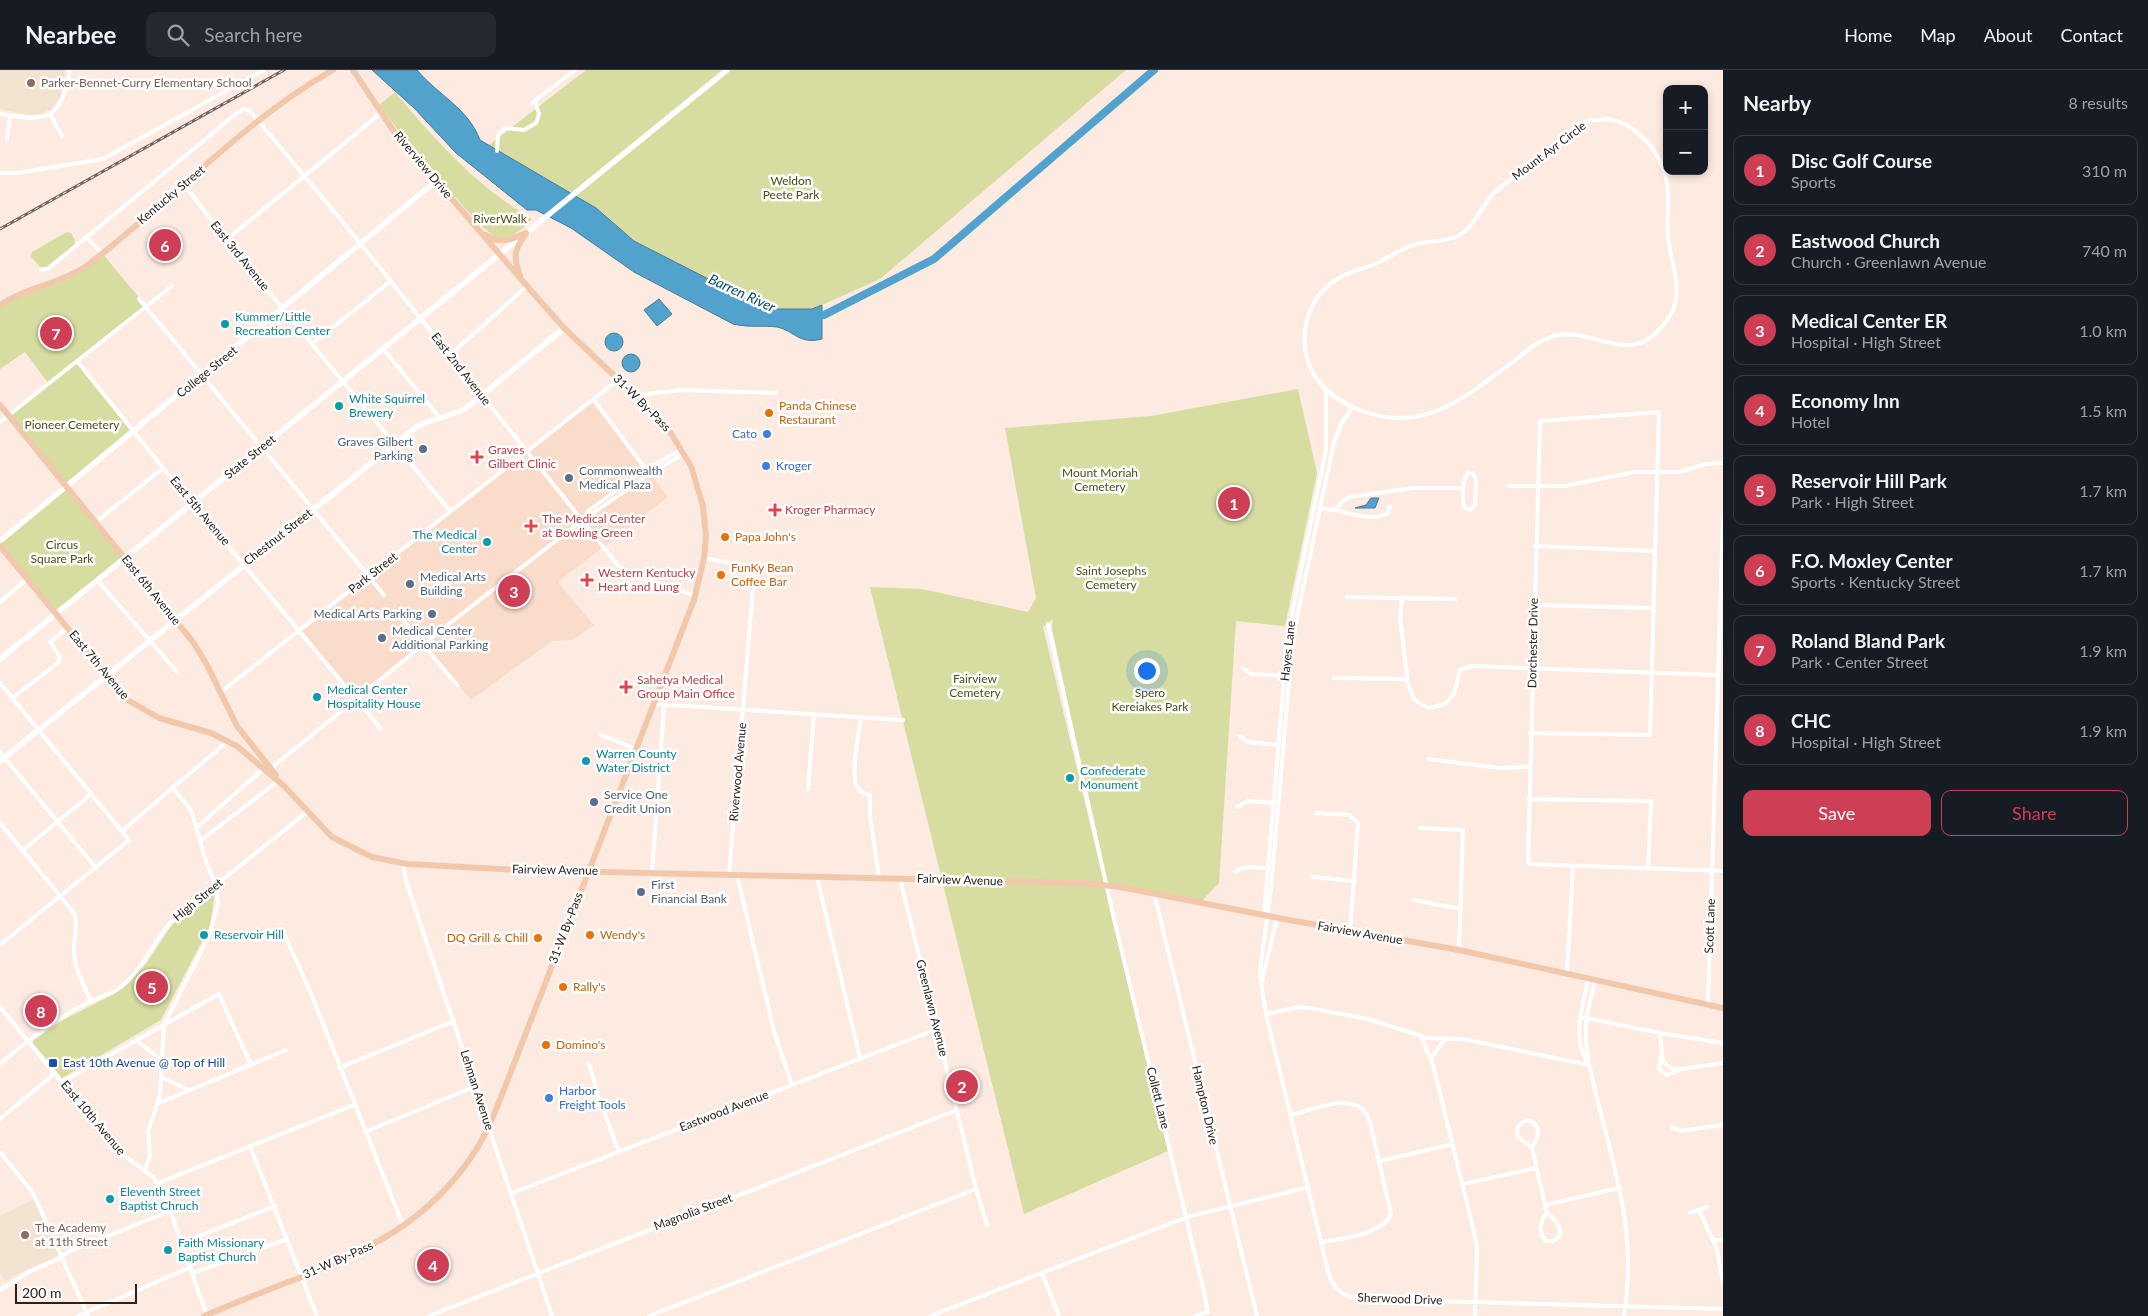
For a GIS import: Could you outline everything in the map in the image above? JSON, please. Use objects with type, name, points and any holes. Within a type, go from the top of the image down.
[{"type":"main road","name":"Kentucky Street","points":[[0,305],[21,294],[68,277],[102,253],[258,122],[297,93],[334,70]]},
{"type":"main road","name":"Riverview Drive","points":[[353,70],[381,114],[500,255]]},
{"type":"main road","points":[[478,228],[495,240],[501,241],[528,232]]},
{"type":"main road","points":[[521,279],[514,256],[516,247],[528,232]]},
{"type":"main road","name":"31-W By-Pass","points":[[206,1316],[363,1251],[404,1227],[453,1182],[472,1156],[489,1125],[695,595],[704,558],[706,536],[703,506],[696,480],[684,451],[665,424],[637,395],[564,328],[500,255]]},
{"type":"main road","name":"East 6th Avenue","points":[[0,405],[176,619],[204,658],[240,730],[267,769],[284,786]]},
{"type":"main road","name":"East 7th Avenue","points":[[0,546],[118,692],[144,711],[166,721],[211,733],[228,740]]},
{"type":"main road","name":"Fairview Avenue","points":[[228,740],[267,769],[332,837],[343,845],[372,857],[403,863],[588,871],[1106,885],[1459,950],[1567,972],[1723,1008]]},
{"type":"street","points":[[0,114],[36,118],[50,114],[62,101],[70,70]]},
{"type":"street","points":[[0,173],[17,173],[102,160],[264,70]]},
{"type":"street","points":[[497,150],[498,135],[505,128],[524,130],[536,123],[539,114],[533,102],[575,70]]},
{"type":"street","name":"State Street","points":[[0,659],[262,446],[384,350],[727,70]]},
{"type":"street","name":"East 2nd Avenue","points":[[87,238],[234,115],[242,110],[248,110],[362,244],[582,521],[628,574],[695,595]]},
{"type":"street","points":[[50,114],[62,136]]},
{"type":"street","points":[[226,240],[381,114]]},
{"type":"street","points":[[7,139],[10,116]]},
{"type":"street","name":"Mount Ayr Circle","points":[[1594,120],[1615,120],[1629,126],[1641,136],[1657,157],[1665,173],[1668,191],[1668,234],[1678,287],[1675,307],[1654,335],[1642,343],[1628,346],[1614,345],[1578,334],[1549,337],[1528,350],[1466,398],[1444,409],[1426,415],[1393,418],[1352,407],[1326,389],[1309,364],[1304,338],[1311,307],[1330,284],[1341,277],[1376,264],[1408,247],[1460,235],[1472,224],[1494,193],[1582,124],[1594,120]]},
{"type":"street","name":"College Street","points":[[0,541],[284,310],[436,181]]},
{"type":"street","name":"East 3rd Avenue","points":[[184,184],[226,240],[450,512]]},
{"type":"street","points":[[41,270],[48,269],[87,238],[102,253]]},
{"type":"street","points":[[312,344],[391,281]]},
{"type":"street","points":[[0,422],[172,286]]},
{"type":"street","points":[[450,355],[527,286]]},
{"type":"street","points":[[139,299],[384,596]]},
{"type":"street","name":"Chestnut Street","points":[[1,757],[106,676],[394,444],[421,424],[457,413],[482,396],[564,328]]},
{"type":"street","points":[[384,350],[440,418]]},
{"type":"street","name":"East 5th Avenue","points":[[77,361],[163,468],[381,729]]},
{"type":"street","name":"Park Street","points":[[220,692],[619,379]]},
{"type":"street","name":"Hayes Lane","points":[[1266,915],[1276,803],[1284,745],[1289,627],[1327,444],[1326,389]]},
{"type":"street","points":[[637,395],[682,390],[776,393]]},
{"type":"street","points":[[594,399],[650,474]]},
{"type":"street","name":"Hayes Lane","points":[[1276,803],[1278,745],[1293,633],[1334,442],[1352,407]]},
{"type":"street","name":"Dorchester Drive","points":[[1573,866],[1530,864],[1527,859],[1540,421],[1659,412],[1657,472]]},
{"type":"street","points":[[582,521],[588,512],[646,470],[684,451]]},
{"type":"street","points":[[196,828],[424,644],[582,521],[684,451]]},
{"type":"street","points":[[1509,486],[1564,486],[1635,472],[1680,472],[1706,464],[1723,463]]},
{"type":"street","points":[[96,522],[163,468]]},
{"type":"street","points":[[1530,732],[1650,736],[1657,472]]},
{"type":"street","points":[[1473,473],[1476,480],[1476,489],[1475,505],[1471,510],[1466,509],[1463,505],[1463,488],[1466,475],[1473,473]]},
{"type":"street","points":[[1334,510],[1344,500],[1354,497],[1417,487],[1463,488]]},
{"type":"street","points":[[1314,508],[1334,510],[1350,515],[1380,516],[1388,513],[1390,506]]},
{"type":"street","name":"Scott Lane","points":[[1708,1004],[1718,675],[1721,643],[1723,517]]},
{"type":"street","points":[[1535,546],[1655,551]]},
{"type":"street","name":"Riverwood Avenue","points":[[704,558],[747,566],[753,570],[729,875]]},
{"type":"street","points":[[0,602],[28,579]]},
{"type":"street","points":[[97,580],[177,672]]},
{"type":"street","points":[[1347,597],[1456,599]]},
{"type":"street","points":[[1402,598],[1400,617],[1411,695],[1416,702],[1425,706],[1437,708],[1452,698],[1458,674],[1465,667],[1488,666],[1718,675]]},
{"type":"street","points":[[1534,605],[1654,608]]},
{"type":"street","points":[[398,614],[457,685]]},
{"type":"street","name":"Collett Lane","points":[[1048,624],[1106,885],[1187,1217],[1208,1312],[1194,1316]]},
{"type":"street","points":[[12,698],[60,660],[50,642],[67,628]]},
{"type":"street","points":[[1243,668],[1251,674],[1287,676]]},
{"type":"street","points":[[1334,678],[1408,680]]},
{"type":"street","points":[[0,683],[122,830],[129,841],[0,945]]},
{"type":"street","points":[[654,704],[904,720]]},
{"type":"street","points":[[652,873],[664,706]]},
{"type":"street","points":[[1717,708],[1723,708]]},
{"type":"street","points":[[808,789],[814,714]]},
{"type":"street","points":[[860,717],[854,772],[856,786],[861,792],[870,795],[872,799],[870,816],[880,878]]},
{"type":"street","points":[[601,736],[636,749]]},
{"type":"street","points":[[1240,736],[1247,742],[1284,745]]},
{"type":"street","points":[[122,830],[228,740]]},
{"type":"street","points":[[1,757],[96,868]]},
{"type":"street","points":[[1428,759],[1500,768],[1529,767]]},
{"type":"street","points":[[200,841],[278,782]]},
{"type":"street","points":[[145,1169],[150,1156],[148,1132],[159,1103],[164,1025],[201,954],[214,924],[218,904],[216,886],[191,810],[172,787]]},
{"type":"street","points":[[22,850],[91,794]]},
{"type":"street","points":[[1528,799],[1651,801],[1648,868]]},
{"type":"street","points":[[1238,808],[1248,801],[1276,803]]},
{"type":"street","name":"High Street","points":[[0,1064],[28,1040],[91,1001],[108,995],[124,984],[144,963],[169,924],[308,812]]},
{"type":"street","points":[[1316,813],[1349,815],[1358,823],[1350,931]]},
{"type":"street","points":[[0,824],[76,916],[74,958],[91,1001]]},
{"type":"street","points":[[1420,828],[1463,830],[1459,950]]},
{"type":"street","name":"Lehman Avenue","points":[[403,863],[406,881],[552,1316]]},
{"type":"street","points":[[1567,972],[1573,866],[1723,871]]},
{"type":"street","points":[[1235,872],[1244,867],[1270,868]]},
{"type":"street","points":[[737,875],[774,1031],[792,1085]]},
{"type":"street","points":[[817,877],[860,1058]]},
{"type":"street","name":"Greenlawn Avenue","points":[[900,878],[976,1189],[987,1225]]},
{"type":"street","points":[[1312,878],[1355,881]]},
{"type":"street","name":"Hampton Drive","points":[[1154,893],[1257,1316]]},
{"type":"street","points":[[1414,900],[1461,909]]},
{"type":"street","name":"Sherwood Drive","points":[[1266,915],[1261,958],[1261,983],[1266,1014],[1331,1280],[1336,1289],[1345,1296],[1363,1298],[1723,1309]]},
{"type":"street","name":"Sherwood Drive","points":[[1261,983],[1277,918]]},
{"type":"street","points":[[283,931],[312,996],[339,1068],[404,1227]]},
{"type":"street","points":[[1589,1065],[1580,1042],[1581,1017],[1592,979]]},
{"type":"street","points":[[1592,979],[1586,1018],[1589,1065],[1627,1222],[1629,1273],[1624,1316]]},
{"type":"street","points":[[62,1082],[218,994],[251,1065]]},
{"type":"street","name":"East 10th Avenue","points":[[0,1007],[118,1151],[145,1169],[158,1183],[191,1267],[206,1316]]},
{"type":"street","points":[[1266,1014],[1299,1007],[1310,1008],[1368,1019],[1420,1036],[1463,1039],[1589,1065]]},
{"type":"street","points":[[1581,1017],[1660,1033],[1723,1043]]},
{"type":"street","points":[[339,1068],[454,1021]]},
{"type":"street","name":"Eastwood Avenue","points":[[512,1193],[936,1029]]},
{"type":"street","points":[[1660,1033],[1662,1058],[1659,1068],[1664,1075],[1671,1075],[1682,1069]]},
{"type":"street","points":[[1420,1036],[1431,1058],[1463,1184],[1476,1248],[1475,1316]]},
{"type":"street","points":[[1431,1058],[1447,1038]]},
{"type":"street","points":[[136,1040],[161,1060]]},
{"type":"street","points":[[159,1103],[286,1050]]},
{"type":"street","points":[[1662,1058],[1668,1068],[1682,1069],[1723,1063]]},
{"type":"street","points":[[589,1064],[601,1105],[620,1151]]},
{"type":"street","points":[[0,1119],[55,1073]]},
{"type":"street","points":[[161,1077],[188,1090]]},
{"type":"street","points":[[365,1132],[476,1086]]},
{"type":"street","points":[[1291,1116],[1344,1103],[1358,1105],[1367,1114],[1380,1161],[1390,1206],[1391,1215],[1388,1221],[1377,1229],[1322,1242]]},
{"type":"street","points":[[158,1183],[354,1105]]},
{"type":"street","name":"Magnolia Street","points":[[428,1316],[957,1110]]},
{"type":"street","points":[[1532,1148],[1538,1138],[1538,1129],[1533,1122],[1524,1121],[1518,1126],[1517,1136],[1532,1148],[1544,1205],[1547,1213],[1561,1229],[1560,1236],[1554,1241],[1546,1241],[1540,1232],[1540,1226],[1547,1213]]},
{"type":"street","points":[[1672,1128],[1680,1131],[1723,1125]]},
{"type":"street","points":[[1380,1161],[1453,1144]]},
{"type":"street","points":[[250,1146],[318,1316]]},
{"type":"street","points":[[0,1152],[33,1193],[88,1314]]},
{"type":"street","points":[[1463,1184],[1536,1168]]},
{"type":"street","points":[[930,1316],[1187,1217],[1309,1187]]},
{"type":"street","points":[[1544,1205],[1619,1188]]},
{"type":"street","points":[[649,1316],[976,1189]]},
{"type":"street","points":[[181,1243],[275,1206]]},
{"type":"street","points":[[1690,1213],[1707,1207]]},
{"type":"street","points":[[1699,1210],[1720,1258],[1723,1283]]},
{"type":"street","points":[[0,1290],[29,1272],[88,1244],[170,1211]]},
{"type":"street","points":[[193,1273],[287,1238]]},
{"type":"street","points":[[1713,1240],[1723,1240]]},
{"type":"street","points":[[78,1316],[88,1314],[191,1267]]},
{"type":"street","points":[[1042,1272],[1059,1316]]},
{"type":"shaded area","name":"Parker-Bennet-Curry Elementary School","points":[[0,70],[65,70],[61,96],[51,109],[41,114],[30,115],[0,109]]},
{"type":"shaded area","name":"The Medical Center at Bowling Green","points":[[593,399],[668,497],[558,582],[594,625],[572,640],[552,641],[471,700],[424,644],[356,699],[298,631]]},
{"type":"shaded area","name":"The Academy at 11th Street","points":[[34,1199],[59,1255],[15,1275],[5,1282],[0,1273],[0,1216]]},
{"type":"green space","name":"Weldon Peete Park","points":[[586,70],[1126,70],[880,279],[813,309],[767,309],[634,241],[596,208],[489,145]]},
{"type":"green space","name":"RiverWalk","points":[[395,92],[426,128],[475,178],[493,193],[532,219],[512,235],[497,239],[478,223],[411,147],[379,105]]},
{"type":"green space","points":[[67,232],[71,233],[75,240],[74,245],[46,267],[40,267],[31,257],[32,252]]},
{"type":"green space","name":"Pioneer Cemetery","points":[[102,253],[146,306],[77,360],[134,432],[66,486],[8,415],[48,383],[25,352],[0,369],[0,306],[56,282]]},
{"type":"green space","points":[[1298,389],[1317,473],[1285,626],[1236,621],[1219,883],[1200,903],[1107,885],[1052,629],[1053,619],[1043,627],[1168,1151],[1024,1214],[870,587],[922,589],[1028,612],[1036,598],[1005,428],[1151,416]]},
{"type":"green space","name":"Circus Square Park","points":[[66,486],[125,558],[56,614],[0,546],[0,541]]},
{"type":"green space","points":[[212,892],[215,893],[210,926],[161,1020],[62,1078],[33,1043],[34,1040],[63,1020],[116,993],[146,964],[173,923]]},
{"type":"water","points":[[372,70],[417,70],[461,111],[475,129],[480,140],[596,208],[634,241],[767,309],[812,309],[822,305],[822,339],[802,339],[777,327],[733,324],[634,272],[571,228],[536,210],[527,210],[456,153],[414,108]]},
{"type":"water","points":[[659,299],[672,314],[657,326],[644,310]]},
{"type":"water","points":[[614,333],[620,336],[623,342],[620,348],[614,351],[608,348],[605,342],[608,336]]},
{"type":"water","points":[[631,354],[637,357],[640,363],[637,369],[631,372],[625,369],[622,363],[625,357]]},
{"type":"water","points":[[1371,498],[1379,498],[1375,508],[1355,508],[1366,505]]},
{"type":"waterway","name":"Barren River","points":[[812,317],[824,315],[934,259],[1154,70]]},
{"type":"railway","points":[[0,229],[284,70]]},
{"type":"place","name":"Parker-Bennet-Curry Elementary School","points":[[31,83]]},
{"type":"place","name":"F.O. Moxley Center","points":[[165,245]]},
{"type":"place","name":"Kummer/Little Recreation Center","points":[[225,324]]},
{"type":"place","name":"Roland Bland Park","points":[[56,333]]},
{"type":"place","name":"White Squirrel Brewery","points":[[339,406]]},
{"type":"place","name":"Panda Chinese Restaurant","points":[[769,413]]},
{"type":"place","name":"Cato","points":[[767,434]]},
{"type":"place","name":"Graves Gilbert Parking","points":[[423,449]]},
{"type":"place","name":"Graves Gilbert Clinic","points":[[477,457]]},
{"type":"place","name":"Kroger","points":[[766,466]]},
{"type":"place","name":"Commonwealth Medical Plaza","points":[[569,478]]},
{"type":"place","name":"Disc Golf Course","points":[[1234,503]]},
{"type":"place","name":"Kroger Pharmacy","points":[[775,510]]},
{"type":"place","name":"The Medical Center at Bowling Green","points":[[531,526]]},
{"type":"place","name":"Papa John's","points":[[725,537]]},
{"type":"place","name":"The Medical Center","points":[[487,542]]},
{"type":"place","name":"FunKy Bean Coffee Bar","points":[[721,575]]},
{"type":"place","name":"Western Kentucky Heart and Lung","points":[[587,580]]},
{"type":"place","name":"Medical Arts Building","points":[[410,584]]},
{"type":"place","name":"Medical Center ER","points":[[514,591]]},
{"type":"place","name":"Medical Arts Parking","points":[[432,614]]},
{"type":"place","name":"Medical Center Additional Parking","points":[[382,638]]},
{"type":"place","name":"Sahetya Medical Group Main Office","points":[[626,687]]},
{"type":"place","name":"Medical Center Hospitality House","points":[[317,697]]},
{"type":"place","name":"Warren County Water District","points":[[586,761]]},
{"type":"place","name":"Confederate Monument","points":[[1070,778]]},
{"type":"place","name":"Service One Credit Union","points":[[594,802]]},
{"type":"place","name":"First Financial Bank","points":[[641,892]]},
{"type":"place","name":"Reservoir Hill","points":[[204,935]]},
{"type":"place","name":"Wendy's","points":[[590,935]]},
{"type":"place","name":"DQ Grill & Chill","points":[[538,938]]},
{"type":"place","name":"Reservoir Hill Park","points":[[152,987]]},
{"type":"place","name":"Rally's","points":[[563,987]]},
{"type":"place","name":"CHC","points":[[41,1011]]},
{"type":"place","name":"Domino's","points":[[546,1045]]},
{"type":"place","name":"East 10th Avenue @ Top of Hill","points":[[53,1063]]},
{"type":"place","name":"Eastwood Church","points":[[962,1086]]},
{"type":"place","name":"Harbor Freight Tools","points":[[549,1098]]},
{"type":"place","name":"Eleventh Street Baptist Chruch","points":[[110,1199]]},
{"type":"place","name":"The Academy at 11th Street","points":[[25,1235]]},
{"type":"place","name":"Faith Missionary Baptist Church","points":[[168,1250]]},
{"type":"place","name":"Economy Inn","points":[[433,1265]]},
{"type":"park label","name":"Mount Moriah Cemetery","points":[[1100,480]]},
{"type":"park label","name":"Saint Josephs Cemetery","points":[[1111,578]]},
{"type":"park label","name":"Fairview Cemetery","points":[[975,686]]},
{"type":"park label","name":"Spero Kereiakes Park","points":[[1150,700]]}]
